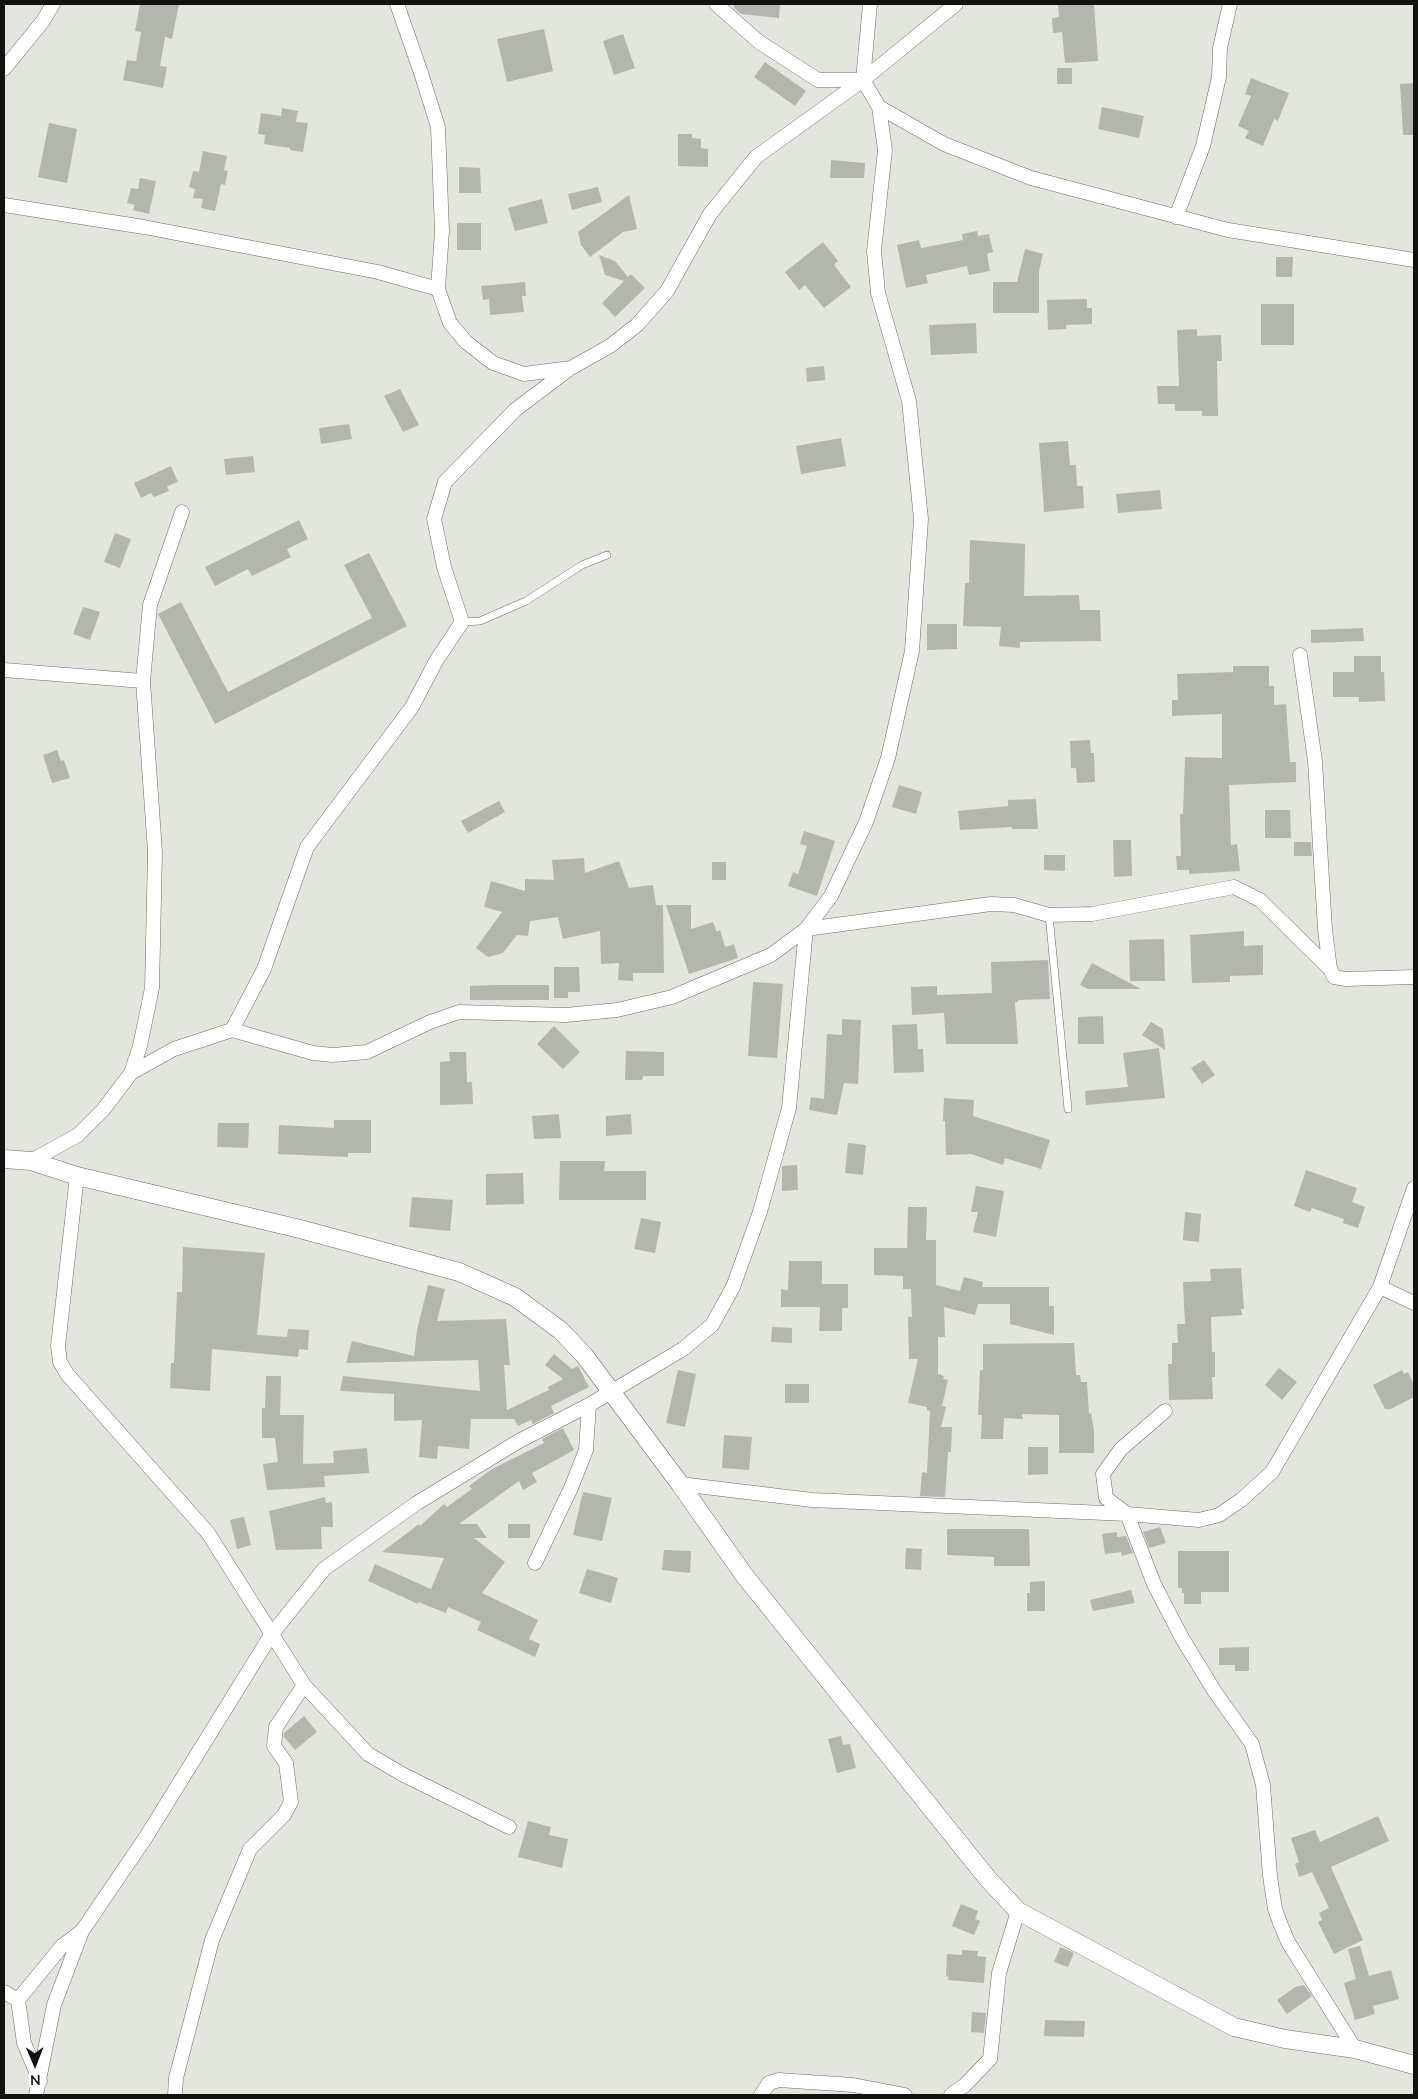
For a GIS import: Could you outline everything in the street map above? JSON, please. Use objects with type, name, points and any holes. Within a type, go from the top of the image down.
[{"type":"street","points":[[4,69],[43,21],[53,4]]},
{"type":"street","points":[[397,4],[422,73],[438,127],[442,231],[438,289],[450,323],[466,342],[493,363],[524,374],[571,368]]},
{"type":"street","points":[[716,4],[759,42],[818,80],[862,80]]},
{"type":"street","points":[[130,1073],[174,1049],[232,1030],[313,1053],[333,1055],[366,1052],[430,1022],[459,1012],[566,1015],[618,1010],[672,997],[771,955],[806,929],[831,896],[866,822],[888,758],[912,651],[921,519],[909,401],[878,284],[874,250],[885,150],[878,107],[862,80],[870,4]]},
{"type":"street","points":[[232,1030],[264,969],[307,847],[412,707],[436,661],[462,622],[444,567],[434,519],[445,482],[515,410],[571,368],[610,346],[637,325],[667,290],[710,214],[756,156],[862,80],[956,4]]},
{"type":"street","points":[[1176,217],[1203,146],[1218,84],[1220,48],[1230,4]]},
{"type":"street","points":[[878,107],[944,144],[1031,178],[1228,230],[1414,260]]},
{"type":"street","points":[[4,205],[144,228],[378,272],[438,289]]},
{"type":"street","points":[[31,1161],[78,1134],[103,1110],[130,1073],[140,1046],[152,988],[155,852],[143,681],[150,604],[182,512]]},
{"type":"street","points":[[1300,656],[1315,761],[1325,930],[1330,969]]},
{"type":"street","points":[[4,670],[143,681]]},
{"type":"street","points":[[806,929],[991,904],[1014,906],[1049,915],[1092,914],[1234,887],[1260,900],[1330,969],[1334,977],[1346,979],[1414,977]]},
{"type":"street","points":[[36,2095],[54,2004],[82,1931],[146,1837],[271,1635],[324,1569],[417,1503],[519,1441],[589,1405],[683,1349],[712,1325],[733,1287],[760,1212],[789,1108],[806,929]]},
{"type":"street","points":[[4,1159],[31,1161],[77,1176],[300,1229],[459,1272],[515,1297],[560,1330],[584,1355],[612,1390],[744,1576],[988,1879],[1018,1911],[1234,2027],[1285,2039],[1355,2049],[1414,2065]]},
{"type":"street","points":[[77,1176],[58,1346],[60,1362],[67,1374],[208,1533],[304,1685],[368,1754],[402,1774],[510,1827]]},
{"type":"street","points":[[680,1484],[812,1500],[1127,1514],[1199,1520],[1219,1514],[1241,1500],[1272,1472],[1380,1287],[1414,1188]]},
{"type":"street","points":[[1380,1287],[1414,1303]]},
{"type":"street","points":[[535,1562],[571,1488],[586,1450],[589,1405]]},
{"type":"street","points":[[1165,1411],[1121,1449],[1104,1474],[1106,1498],[1127,1514],[1154,1584],[1182,1638],[1210,1686],[1252,1744],[1262,1785],[1270,1876],[1275,1909],[1280,1924],[1288,1942],[1355,2049]]},
{"type":"street","points":[[175,2095],[176,2078],[212,1940],[250,1849],[284,1815],[291,1802],[286,1763],[274,1746],[276,1727],[304,1685]]},
{"type":"street","points":[[951,2095],[965,2085],[990,2059],[1000,1973],[1018,1911]]},
{"type":"street","points":[[46,2095],[24,2043],[18,2000],[62,1946],[82,1931]]},
{"type":"street","points":[[4,1992],[18,2000]]},
{"type":"street","points":[[761,2095],[769,2083],[779,2080],[853,2085],[905,2095]]},
{"type":"lane","points":[[462,622],[480,621],[526,602],[582,565],[607,555]]},
{"type":"lane","points":[[1049,915],[1068,1109]]},
{"type":"building","points":[[140,4],[179,4],[172,39],[165,37],[160,66],[167,67],[163,88],[123,80],[127,60],[136,61],[141,32],[135,31]]},
{"type":"building","points":[[734,4],[780,4],[779,18],[741,14],[734,8]]},
{"type":"building","points":[[1058,4],[1094,4],[1098,61],[1065,63],[1062,32],[1053,33],[1052,18],[1059,17]]},
{"type":"building","points":[[544,29],[553,71],[507,82],[497,39]]},
{"type":"building","points":[[623,34],[635,68],[614,75],[603,41]]},
{"type":"building","points":[[765,62],[806,91],[795,106],[754,77]]},
{"type":"building","points":[[1057,68],[1072,68],[1072,84],[1057,84]]},
{"type":"building","points":[[1251,78],[1289,93],[1278,121],[1274,119],[1263,146],[1245,138],[1249,131],[1238,126],[1251,96],[1245,94]]},
{"type":"building","points":[[1414,83],[1414,135],[1403,135],[1400,84]]},
{"type":"building","points":[[1102,107],[1144,116],[1139,138],[1098,129]]},
{"type":"building","points":[[282,108],[298,111],[296,122],[308,123],[303,152],[264,144],[265,135],[258,134],[261,113],[281,116]]},
{"type":"building","points":[[49,123],[77,129],[67,183],[38,177]]},
{"type":"building","points":[[678,134],[692,134],[692,138],[701,139],[701,148],[708,149],[708,167],[678,166]]},
{"type":"building","points":[[203,151],[227,156],[224,170],[228,171],[225,185],[221,184],[215,211],[201,208],[203,199],[193,198],[195,189],[189,187],[193,171],[199,172]]},
{"type":"building","points":[[831,160],[865,163],[864,178],[830,178]]},
{"type":"building","points":[[459,167],[480,168],[481,193],[459,193]]},
{"type":"building","points":[[140,178],[156,181],[149,214],[133,210],[135,205],[127,203],[131,188],[138,189]]},
{"type":"building","points":[[598,187],[602,202],[572,210],[568,194]]},
{"type":"building","points":[[629,195],[637,229],[623,232],[590,257],[581,245],[578,232]]},
{"type":"building","points":[[542,199],[548,223],[515,231],[508,208]]},
{"type":"building","points":[[457,223],[481,223],[481,250],[457,250]]},
{"type":"building","points":[[977,231],[978,236],[989,234],[993,252],[987,254],[990,271],[969,275],[967,266],[926,275],[928,283],[906,288],[897,245],[919,240],[921,248],[963,240],[962,234]]},
{"type":"building","points":[[823,242],[838,261],[834,265],[851,287],[824,308],[805,285],[799,290],[785,272]]},
{"type":"building","points":[[1025,249],[1043,254],[1039,271],[1039,313],[993,313],[993,282],[1017,282]]},
{"type":"building","points":[[599,255],[615,261],[628,277],[631,274],[645,288],[615,317],[602,303],[624,281],[605,275]]},
{"type":"building","points":[[1276,257],[1293,257],[1292,277],[1276,277]]},
{"type":"building","points":[[525,282],[526,296],[522,296],[524,312],[490,315],[489,299],[483,300],[481,286]]},
{"type":"building","points":[[1087,299],[1087,308],[1092,308],[1092,324],[1066,325],[1066,329],[1048,330],[1047,300]]},
{"type":"building","points":[[1261,304],[1294,304],[1294,345],[1261,345]]},
{"type":"building","points":[[976,323],[977,353],[931,355],[929,325]]},
{"type":"building","points":[[1197,329],[1197,336],[1221,335],[1222,361],[1217,361],[1218,416],[1202,416],[1202,411],[1175,411],[1175,404],[1158,404],[1157,386],[1179,386],[1177,330]]},
{"type":"building","points":[[824,366],[825,380],[807,382],[806,368]]},
{"type":"building","points":[[400,389],[419,425],[403,432],[384,396]]},
{"type":"building","points":[[349,424],[352,439],[321,444],[319,428]]},
{"type":"building","points":[[841,438],[846,466],[801,474],[796,446]]},
{"type":"building","points":[[1068,441],[1070,465],[1076,465],[1077,486],[1083,486],[1084,508],[1044,512],[1039,443]]},
{"type":"building","points":[[253,456],[255,472],[226,475],[224,459]]},
{"type":"building","points":[[171,466],[178,482],[167,486],[169,491],[154,497],[151,493],[141,498],[134,483]]},
{"type":"building","points":[[1160,490],[1162,509],[1118,513],[1116,494]]},
{"type":"building","points":[[299,520],[308,539],[287,549],[291,557],[252,576],[248,569],[215,586],[205,567]]},
{"type":"building","points":[[115,533],[131,539],[120,568],[104,562]]},
{"type":"building","points":[[970,540],[1025,544],[1024,596],[1079,595],[1080,610],[1100,610],[1101,641],[1020,642],[1020,648],[999,646],[1001,627],[963,626],[965,583],[969,583]]},
{"type":"building","points":[[369,553],[407,626],[215,724],[158,614],[181,602],[228,692],[372,618],[344,565]]},
{"type":"building","points":[[83,607],[100,612],[90,640],[73,634]]},
{"type":"building","points":[[927,624],[957,624],[957,649],[927,650]]},
{"type":"building","points":[[1363,628],[1364,641],[1311,643],[1311,630]]},
{"type":"building","points":[[1354,656],[1381,656],[1381,672],[1384,672],[1385,701],[1359,702],[1359,697],[1333,697],[1333,672],[1354,672]]},
{"type":"building","points":[[1233,666],[1269,666],[1269,686],[1274,686],[1274,705],[1286,704],[1290,762],[1296,762],[1296,782],[1229,785],[1231,845],[1237,844],[1240,871],[1189,874],[1189,870],[1177,870],[1176,856],[1181,856],[1180,814],[1183,814],[1185,757],[1222,758],[1222,714],[1172,716],[1172,700],[1178,700],[1177,674],[1233,672]]},
{"type":"building","points":[[1090,740],[1091,753],[1094,753],[1095,782],[1077,783],[1076,768],[1071,768],[1070,741]]},
{"type":"building","points":[[57,750],[61,761],[64,760],[70,778],[52,783],[43,755]]},
{"type":"building","points":[[899,785],[922,792],[916,814],[892,807]]},
{"type":"building","points":[[1036,799],[1038,829],[1012,829],[1012,827],[960,830],[958,811],[1008,806],[1008,800]]},
{"type":"building","points":[[499,801],[505,812],[468,833],[461,821]]},
{"type":"building","points":[[1265,810],[1290,810],[1291,838],[1265,838]]},
{"type":"building","points":[[804,831],[835,841],[817,896],[788,886],[793,872],[798,874],[807,846],[800,844]]},
{"type":"building","points":[[1113,840],[1131,840],[1132,876],[1114,877]]},
{"type":"building","points":[[1294,842],[1311,842],[1312,856],[1294,856]]},
{"type":"building","points":[[1044,855],[1065,855],[1065,871],[1044,870]]},
{"type":"building","points":[[584,858],[585,873],[619,861],[629,888],[653,885],[656,905],[663,905],[664,973],[633,973],[633,981],[618,980],[619,963],[601,964],[600,931],[563,939],[558,917],[530,921],[528,936],[517,935],[503,953],[488,957],[476,948],[502,912],[484,907],[491,881],[525,891],[525,879],[554,880],[552,860]]},
{"type":"building","points":[[712,862],[726,862],[726,880],[712,880]]},
{"type":"building","points":[[666,905],[691,905],[691,929],[713,922],[717,932],[720,930],[725,947],[734,944],[738,958],[689,974]]},
{"type":"building","points":[[1244,931],[1244,946],[1263,945],[1263,975],[1230,976],[1230,982],[1192,983],[1190,935]]},
{"type":"building","points":[[1164,939],[1165,981],[1130,981],[1129,940]]},
{"type":"building","points":[[1048,960],[1050,999],[1018,1000],[1018,1002],[1015,1002],[1018,1044],[946,1044],[944,1013],[912,1015],[911,987],[937,986],[937,995],[992,993],[991,962]]},
{"type":"building","points":[[1092,963],[1141,989],[1088,989],[1080,985]]},
{"type":"building","points":[[554,967],[579,967],[580,992],[568,992],[568,998],[554,998]]},
{"type":"building","points":[[753,982],[783,984],[777,1058],[748,1056]]},
{"type":"building","points":[[549,985],[549,1000],[470,1000],[470,986]]},
{"type":"building","points":[[1103,1016],[1104,1044],[1078,1044],[1078,1017]]},
{"type":"building","points":[[842,1019],[861,1020],[858,1084],[844,1083],[837,1115],[809,1110],[811,1097],[824,1099],[827,1034],[842,1035]]},
{"type":"building","points":[[1151,1022],[1163,1029],[1165,1050],[1142,1035]]},
{"type":"building","points":[[917,1024],[918,1049],[923,1049],[924,1072],[894,1073],[892,1025]]},
{"type":"building","points":[[554,1026],[580,1052],[563,1069],[537,1044]]},
{"type":"building","points":[[1159,1048],[1165,1098],[1086,1105],[1085,1091],[1128,1087],[1123,1053]]},
{"type":"building","points":[[626,1051],[664,1052],[664,1076],[643,1076],[642,1080],[625,1080]]},
{"type":"building","points":[[449,1052],[466,1052],[467,1082],[472,1082],[473,1104],[440,1105],[440,1062],[450,1061]]},
{"type":"building","points":[[1204,1060],[1215,1075],[1202,1084],[1191,1068]]},
{"type":"building","points":[[944,1098],[974,1100],[973,1116],[1050,1140],[1041,1169],[1005,1158],[1003,1165],[971,1154],[946,1155],[945,1121],[943,1121]]},
{"type":"building","points":[[559,1114],[561,1138],[534,1139],[532,1116]]},
{"type":"building","points":[[631,1114],[632,1134],[606,1136],[606,1116]]},
{"type":"building","points":[[334,1120],[371,1120],[371,1153],[348,1153],[348,1157],[278,1154],[279,1125],[334,1128]]},
{"type":"building","points":[[218,1123],[249,1123],[248,1148],[217,1147]]},
{"type":"building","points":[[848,1143],[866,1145],[863,1175],[845,1173]]},
{"type":"building","points":[[560,1161],[605,1161],[604,1171],[646,1171],[646,1200],[559,1200]]},
{"type":"building","points":[[797,1165],[798,1190],[782,1191],[782,1166]]},
{"type":"building","points":[[1306,1170],[1357,1188],[1352,1202],[1365,1207],[1358,1228],[1343,1223],[1344,1219],[1312,1208],[1310,1212],[1294,1206]]},
{"type":"building","points":[[523,1173],[524,1204],[486,1205],[486,1174]]},
{"type":"building","points":[[976,1186],[1004,1191],[996,1237],[973,1232],[978,1212],[971,1212]]},
{"type":"building","points":[[412,1197],[453,1200],[450,1231],[409,1227]]},
{"type":"building","points":[[908,1207],[927,1207],[926,1240],[936,1240],[936,1285],[960,1291],[964,1277],[983,1282],[982,1287],[1049,1287],[1049,1306],[1054,1306],[1054,1335],[1010,1324],[1010,1304],[978,1304],[975,1315],[944,1307],[945,1337],[938,1337],[938,1374],[944,1376],[943,1379],[948,1380],[942,1406],[946,1407],[941,1427],[952,1427],[945,1497],[920,1496],[922,1472],[927,1473],[930,1411],[927,1410],[927,1407],[908,1403],[918,1359],[909,1359],[908,1317],[912,1317],[911,1289],[903,1289],[903,1276],[874,1275],[874,1248],[907,1248]]},
{"type":"building","points":[[1185,1212],[1201,1214],[1199,1242],[1183,1240]]},
{"type":"building","points":[[641,1218],[661,1222],[655,1253],[634,1249]]},
{"type":"building","points":[[183,1247],[265,1253],[257,1335],[287,1337],[288,1329],[309,1330],[308,1350],[299,1349],[298,1357],[212,1349],[210,1391],[170,1388],[171,1363],[174,1363],[177,1292],[182,1292]]},
{"type":"building","points":[[789,1261],[822,1261],[822,1284],[848,1284],[848,1308],[842,1308],[842,1331],[819,1331],[820,1307],[781,1307],[781,1289],[788,1290]]},
{"type":"building","points":[[1241,1268],[1244,1309],[1241,1309],[1242,1315],[1211,1317],[1212,1352],[1215,1352],[1215,1377],[1212,1377],[1213,1399],[1169,1400],[1168,1364],[1172,1364],[1172,1343],[1178,1343],[1177,1324],[1185,1324],[1183,1282],[1211,1281],[1210,1269]]},
{"type":"building","points":[[428,1285],[445,1289],[437,1321],[506,1319],[510,1365],[504,1365],[507,1410],[549,1390],[548,1387],[563,1379],[545,1365],[554,1354],[572,1369],[578,1366],[589,1387],[551,1406],[554,1413],[533,1424],[531,1420],[518,1426],[514,1419],[471,1419],[469,1449],[438,1446],[437,1459],[419,1457],[422,1420],[394,1421],[394,1394],[340,1391],[343,1376],[480,1391],[478,1360],[346,1363],[352,1341],[414,1356],[417,1330]]},
{"type":"building","points":[[772,1327],[792,1328],[792,1343],[771,1342]]},
{"type":"building","points":[[1074,1343],[1076,1375],[1080,1375],[1081,1382],[1087,1382],[1089,1414],[1091,1413],[1094,1431],[1094,1453],[1059,1453],[1059,1415],[1022,1414],[1023,1419],[1004,1418],[1003,1439],[981,1439],[982,1415],[978,1415],[980,1370],[983,1370],[983,1344]]},
{"type":"building","points":[[1279,1368],[1297,1382],[1282,1400],[1265,1385]]},
{"type":"building","points":[[678,1370],[696,1374],[685,1427],[666,1423]]},
{"type":"building","points":[[1402,1370],[1404,1374],[1408,1372],[1414,1385],[1414,1397],[1391,1409],[1385,1409],[1373,1385]]},
{"type":"building","points":[[266,1376],[281,1376],[280,1415],[304,1415],[303,1464],[334,1463],[333,1451],[367,1448],[369,1473],[324,1476],[325,1487],[267,1490],[263,1464],[278,1462],[275,1438],[262,1438],[262,1408],[265,1408]]},
{"type":"building","points":[[785,1384],[809,1384],[809,1403],[785,1403]]},
{"type":"building","points":[[563,1428],[574,1450],[532,1473],[537,1482],[523,1490],[519,1481],[459,1524],[477,1524],[487,1538],[474,1538],[505,1562],[482,1593],[538,1620],[529,1639],[540,1644],[535,1657],[477,1630],[481,1622],[448,1607],[446,1613],[418,1602],[418,1604],[368,1581],[375,1564],[431,1589],[444,1558],[382,1552],[419,1524],[420,1526],[444,1504],[447,1507],[472,1489],[469,1486],[492,1469],[544,1443],[542,1439]]},
{"type":"building","points":[[724,1435],[752,1437],[749,1470],[722,1468]]},
{"type":"building","points":[[1028,1447],[1048,1447],[1048,1474],[1028,1475]]},
{"type":"building","points":[[583,1492],[612,1498],[602,1541],[573,1535]]},
{"type":"building","points":[[325,1497],[326,1503],[332,1502],[333,1527],[321,1527],[322,1549],[276,1550],[269,1511]]},
{"type":"building","points":[[244,1517],[251,1545],[237,1549],[230,1520]]},
{"type":"building","points":[[508,1524],[530,1524],[530,1538],[508,1538]]},
{"type":"building","points":[[1160,1527],[1166,1543],[1149,1548],[1143,1532]]},
{"type":"building","points":[[947,1529],[1029,1529],[1030,1566],[994,1566],[994,1557],[947,1555]]},
{"type":"building","points":[[1117,1532],[1117,1537],[1126,1536],[1133,1553],[1122,1556],[1121,1552],[1105,1554],[1102,1534]]},
{"type":"building","points":[[906,1548],[922,1549],[921,1570],[905,1569]]},
{"type":"building","points":[[664,1550],[691,1551],[690,1573],[662,1570]]},
{"type":"building","points":[[1178,1551],[1229,1551],[1229,1592],[1201,1592],[1201,1604],[1184,1604],[1184,1593],[1182,1593],[1182,1588],[1178,1588]]},
{"type":"building","points":[[587,1569],[618,1578],[611,1603],[579,1593]]},
{"type":"building","points":[[1045,1581],[1045,1611],[1027,1611],[1027,1593],[1030,1593],[1030,1582]]},
{"type":"building","points":[[1131,1590],[1135,1603],[1093,1611],[1090,1600]]},
{"type":"building","points":[[1249,1647],[1249,1671],[1235,1671],[1235,1665],[1219,1665],[1219,1648]]},
{"type":"building","points":[[304,1716],[317,1732],[295,1750],[284,1737],[284,1733]]},
{"type":"building","points":[[841,1736],[843,1745],[850,1744],[856,1768],[837,1773],[828,1739]]},
{"type":"building","points":[[1378,1816],[1389,1841],[1331,1867],[1363,1940],[1334,1954],[1318,1922],[1322,1920],[1319,1913],[1329,1908],[1312,1872],[1299,1877],[1295,1864],[1299,1862],[1291,1838],[1315,1830],[1320,1842]]},
{"type":"building","points":[[528,1821],[551,1827],[549,1835],[568,1839],[562,1868],[518,1857]]},
{"type":"building","points":[[961,1904],[978,1911],[975,1919],[980,1921],[974,1935],[952,1926]]},
{"type":"building","points":[[1360,1946],[1369,1976],[1391,1970],[1399,1999],[1373,2006],[1375,2014],[1355,2020],[1344,1983],[1356,1979],[1348,1949]]},
{"type":"building","points":[[1060,1947],[1074,1953],[1068,1967],[1054,1962]]},
{"type":"building","points":[[962,1950],[978,1951],[977,1956],[986,1957],[984,1983],[948,1980],[949,1977],[946,1976],[947,1954],[962,1955]]},
{"type":"building","points":[[1304,1985],[1312,1996],[1287,2014],[1277,2000],[1295,1987]]},
{"type":"building","points":[[972,2012],[986,2013],[984,2033],[971,2032]]},
{"type":"building","points":[[1045,2020],[1085,2021],[1084,2037],[1044,2036]]}]
